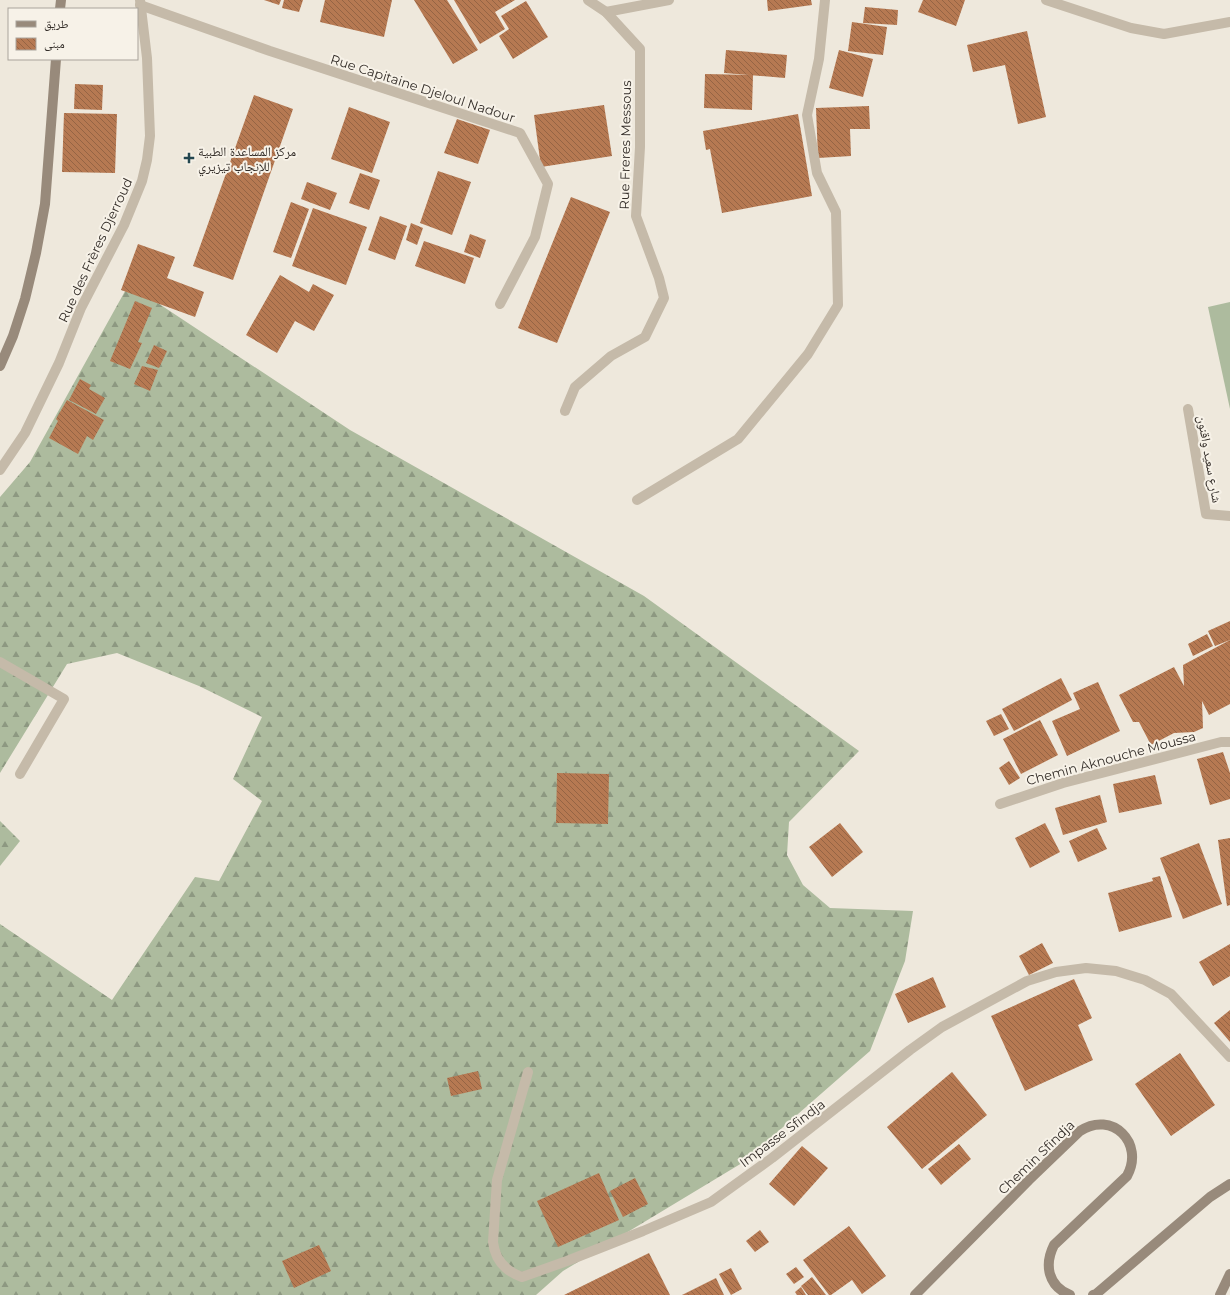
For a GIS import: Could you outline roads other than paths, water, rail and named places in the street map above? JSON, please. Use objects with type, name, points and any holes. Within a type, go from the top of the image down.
[{"type":"street","name":"Rue Freres Messous","points":[[565,411],[575,387],[611,356],[645,337],[664,298],[659,278],[636,216],[640,148],[640,49],[606,12],[588,0]]},
{"type":"street","points":[[606,12],[669,0]]},
{"type":"street","points":[[636,500],[738,439],[808,354],[838,305],[836,212],[817,173],[807,115],[819,59],[826,0]]},
{"type":"street","points":[[1046,0],[1131,28],[1164,34],[1230,22]]},
{"type":"street","name":"Rue Capitaine Djeloul Nadour","points":[[140,2],[277,53],[520,133],[548,184],[535,237],[500,304]]},
{"type":"street","name":"Rue des Frères Djerroud","points":[[0,470],[25,433],[59,363],[81,308],[124,225],[142,181],[147,160],[150,136],[147,58],[140,2]]},
{"type":"street","points":[[0,366],[13,336],[25,299],[36,253],[45,204],[56,60]]},
{"type":"street","name":"شارع سعيد واقنون","points":[[1188,409],[1206,514],[1230,516]]},
{"type":"street","points":[[0,662],[64,699],[20,774]]},
{"type":"street","name":"Chemin Aknouche Moussa","points":[[1000,804],[1063,783],[1221,742],[1230,742]]},
{"type":"street","name":"Impasse Sfindja","points":[[528,1072],[497,1180],[493,1242],[494,1250],[501,1264],[507,1270],[522,1277],[636,1234],[712,1202],[772,1158],[910,1050],[942,1027],[1028,981],[1056,972],[1086,968],[1116,971],[1144,980],[1171,994],[1230,1057]]},
{"type":"street","name":"Chemin Sfindja","points":[[915,1295],[1080,1131],[1094,1124],[1110,1126],[1123,1134],[1128,1140],[1131,1146],[1132,1162],[1127,1176],[1054,1245],[1050,1252],[1048,1267],[1050,1275],[1059,1288],[1070,1295]]},
{"type":"street","points":[[1093,1295],[1210,1197],[1230,1184]]},
{"type":"street","points":[[1220,1295],[1230,1274]]},
{"type":"place","name":"مركز المساعدة الطبية للإنجاب تيزيري","points":[[189,158]]}]
